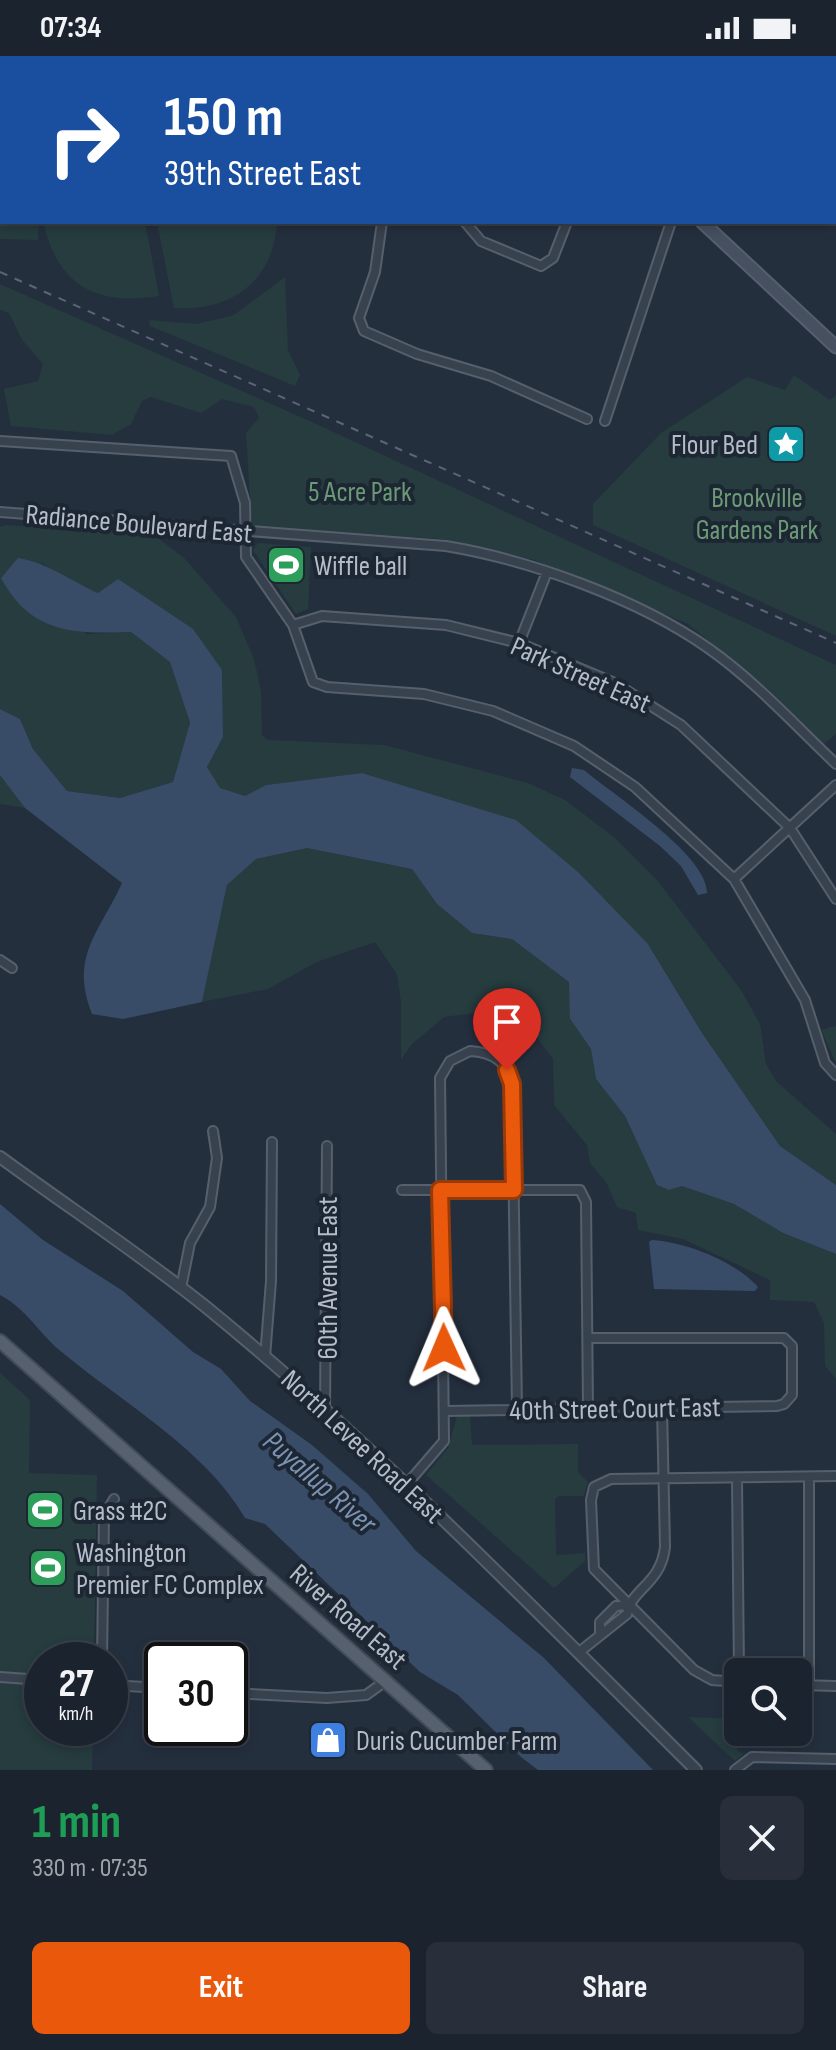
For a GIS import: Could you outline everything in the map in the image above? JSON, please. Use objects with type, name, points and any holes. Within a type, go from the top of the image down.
[{"type":"main road","points":[[704,224],[836,347]]},
{"type":"main road","name":"River Road East","points":[[0,1341],[486,1770]]},
{"type":"street","points":[[382,224],[377,261],[359,318],[368,334],[491,376],[587,419]]},
{"type":"street","points":[[467,224],[481,241],[541,266],[553,258],[566,224]]},
{"type":"street","points":[[605,421],[670,224]]},
{"type":"street","points":[[0,441],[231,456],[237,466],[245,503],[246,557],[293,625],[313,682],[327,687],[457,700],[535,727],[574,746],[635,787],[734,879],[805,1000],[825,1063],[836,1075]]},
{"type":"street","name":"Radiance Boulevard East","points":[[0,512],[446,546],[512,560],[649,613],[709,649],[738,671],[836,764]]},
{"type":"street","points":[[519,643],[547,572]]},
{"type":"street","name":"Park Street East","points":[[293,625],[322,616],[446,625],[519,643],[615,683],[663,711],[790,828],[836,899]]},
{"type":"street","points":[[734,879],[836,785]]},
{"type":"street","points":[[0,960],[12,968]]},
{"type":"street","points":[[407,1484],[444,1441],[440,1078],[450,1061],[470,1051],[499,1059],[510,1076],[517,1409]]},
{"type":"street","points":[[181,1288],[190,1243],[210,1207],[217,1158],[213,1131]]},
{"type":"street","points":[[265,1357],[271,1281],[272,1142]]},
{"type":"street","name":"60th Avenue East","points":[[325,1410],[327,1146]]},
{"type":"street","name":"North Levee Road East","points":[[0,1157],[181,1288],[265,1357],[407,1484],[696,1770]]},
{"type":"street","points":[[402,1190],[571,1188],[583,1193],[588,1408]]},
{"type":"street","name":"40th Street Court East","points":[[445,1411],[784,1404],[793,1391],[792,1346],[784,1338],[588,1338]]},
{"type":"street","points":[[578,1653],[600,1632],[600,1622],[616,1606],[628,1605],[657,1575],[662,1564],[662,1408]]},
{"type":"street","points":[[724,1681],[712,1680],[694,1670],[628,1605],[592,1564],[594,1487],[606,1480],[836,1476]]},
{"type":"street","points":[[809,1477],[809,1658]]},
{"type":"street","points":[[737,1478],[739,1658]]},
{"type":"street","points":[[102,1642],[104,1516],[114,1499]]},
{"type":"street","points":[[0,1677],[24,1679]]},
{"type":"street","points":[[248,1694],[327,1698],[366,1695],[387,1680]]},
{"type":"street","points":[[812,1685],[836,1686]]},
{"type":"street","points":[[735,1770],[752,1757],[836,1759]]},
{"type":"green space","points":[[0,224],[39,224],[38,240],[0,239]]},
{"type":"green space","points":[[44,224],[145,224],[159,296],[116,298],[83,287],[59,262]]},
{"type":"green space","points":[[157,224],[277,224],[268,261],[246,289],[214,305],[174,308]]},
{"type":"green space","points":[[285,277],[288,350],[300,375],[295,386],[150,326],[149,320],[197,324],[234,315]]},
{"type":"green space","name":"5 Acre Park","points":[[0,284],[312,422],[836,665],[836,734],[823,745],[767,688],[688,624],[534,560],[441,539],[252,527],[246,433],[259,418],[254,407],[222,399],[201,413],[151,397],[142,401],[131,424],[112,435],[11,426],[4,389],[38,381],[43,364],[22,340],[9,313],[0,310]]},
{"type":"green space","name":"Brookville Gardens Park","points":[[794,375],[830,400],[836,395],[836,636],[593,525],[593,504],[661,433],[747,377],[785,390]]},
{"type":"green space","points":[[0,527],[132,532],[158,538],[184,558],[236,617],[254,659],[261,691],[262,735],[268,740],[384,745],[528,783],[565,800],[614,837],[657,880],[741,990],[760,1024],[766,1064],[776,1081],[836,1134],[836,1185],[780,1146],[702,1033],[648,944],[452,802],[362,773],[266,785],[245,796],[219,788],[207,767],[223,737],[222,670],[98,593],[57,575],[40,561],[86,634],[131,632],[170,662],[190,724],[173,782],[120,798],[67,791],[33,749],[20,719],[0,709]]},
{"type":"green space","points":[[258,543],[311,547],[308,609],[296,614],[253,550]]},
{"type":"green space","points":[[0,775],[3,776],[25,808],[0,804]]},
{"type":"green space","points":[[307,848],[412,869],[437,904],[472,933],[512,939],[570,982],[570,1019],[591,1049],[596,1079],[625,1116],[657,1185],[669,1190],[682,1186],[734,1204],[783,1233],[836,1254],[836,1379],[825,1366],[824,1323],[814,1302],[770,1300],[770,1280],[683,1239],[638,1230],[636,1213],[617,1207],[606,1182],[590,1163],[587,1145],[554,1105],[553,1059],[529,1027],[490,1011],[444,1017],[412,1044],[401,1060],[401,1002],[397,974],[375,942],[317,962],[268,989],[202,1002],[227,885],[256,859]]},
{"type":"green space","points":[[836,1026],[836,1063],[821,1030]]},
{"type":"green space","name":"Washington Premier FC Complex","points":[[0,1373],[30,1400],[29,1473],[97,1475],[94,1642],[24,1642],[24,1746],[93,1746],[92,1770],[0,1770]]},
{"type":"green space","points":[[470,1415],[472,1445],[578,1444],[578,1472],[588,1482],[584,1496],[559,1496],[555,1499],[556,1552],[557,1555],[585,1553],[585,1561],[554,1588],[426,1475],[448,1448],[457,1416]]},
{"type":"green space","points":[[688,1717],[724,1718],[724,1746],[737,1746],[737,1750],[744,1754],[735,1761]]},
{"type":"water","points":[[18,558],[48,568],[98,593],[118,579],[193,629],[222,670],[223,737],[207,767],[220,788],[245,796],[266,785],[362,773],[516,820],[579,873],[648,944],[702,1033],[780,1146],[836,1185],[836,1254],[783,1233],[734,1204],[682,1186],[669,1190],[657,1185],[625,1116],[596,1079],[591,1049],[570,1019],[569,982],[512,939],[472,933],[437,904],[412,869],[307,848],[256,859],[227,885],[202,1002],[123,1019],[92,1014],[84,976],[86,960],[90,945],[122,883],[25,808],[0,775],[0,709],[20,719],[33,749],[67,791],[120,798],[173,782],[190,723],[170,662],[131,632],[73,631],[40,620],[26,610],[1,578]]},
{"type":"water","points":[[572,768],[584,770],[676,844],[703,878],[707,893],[698,895],[681,866],[660,846],[570,777]]},
{"type":"water","name":"Puyallup River","points":[[0,1204],[43,1240],[123,1291],[193,1352],[221,1369],[250,1401],[312,1445],[368,1494],[416,1551],[544,1658],[653,1770],[538,1770],[458,1695],[420,1672],[265,1524],[245,1518],[228,1493],[186,1449],[63,1353],[18,1307],[0,1295]]},
{"type":"water","points":[[652,1240],[709,1254],[736,1269],[758,1287],[755,1291],[654,1289],[649,1242]]},
{"type":"railway","points":[[0,272],[836,643]]},
{"type":"place","name":"Flour Bed","points":[[786,444]]},
{"type":"place","name":"Wiffle ball","points":[[286,565]]},
{"type":"place","name":"Grass #2C","points":[[45,1510]]},
{"type":"place","name":"Washington Premier FC Complex","points":[[48,1568]]},
{"type":"place","name":"Duris Cucumber Farm","points":[[328,1740]]},
{"type":"route","points":[[444,1348],[440,1190],[514,1190],[512,1084],[507,1070]]}]
